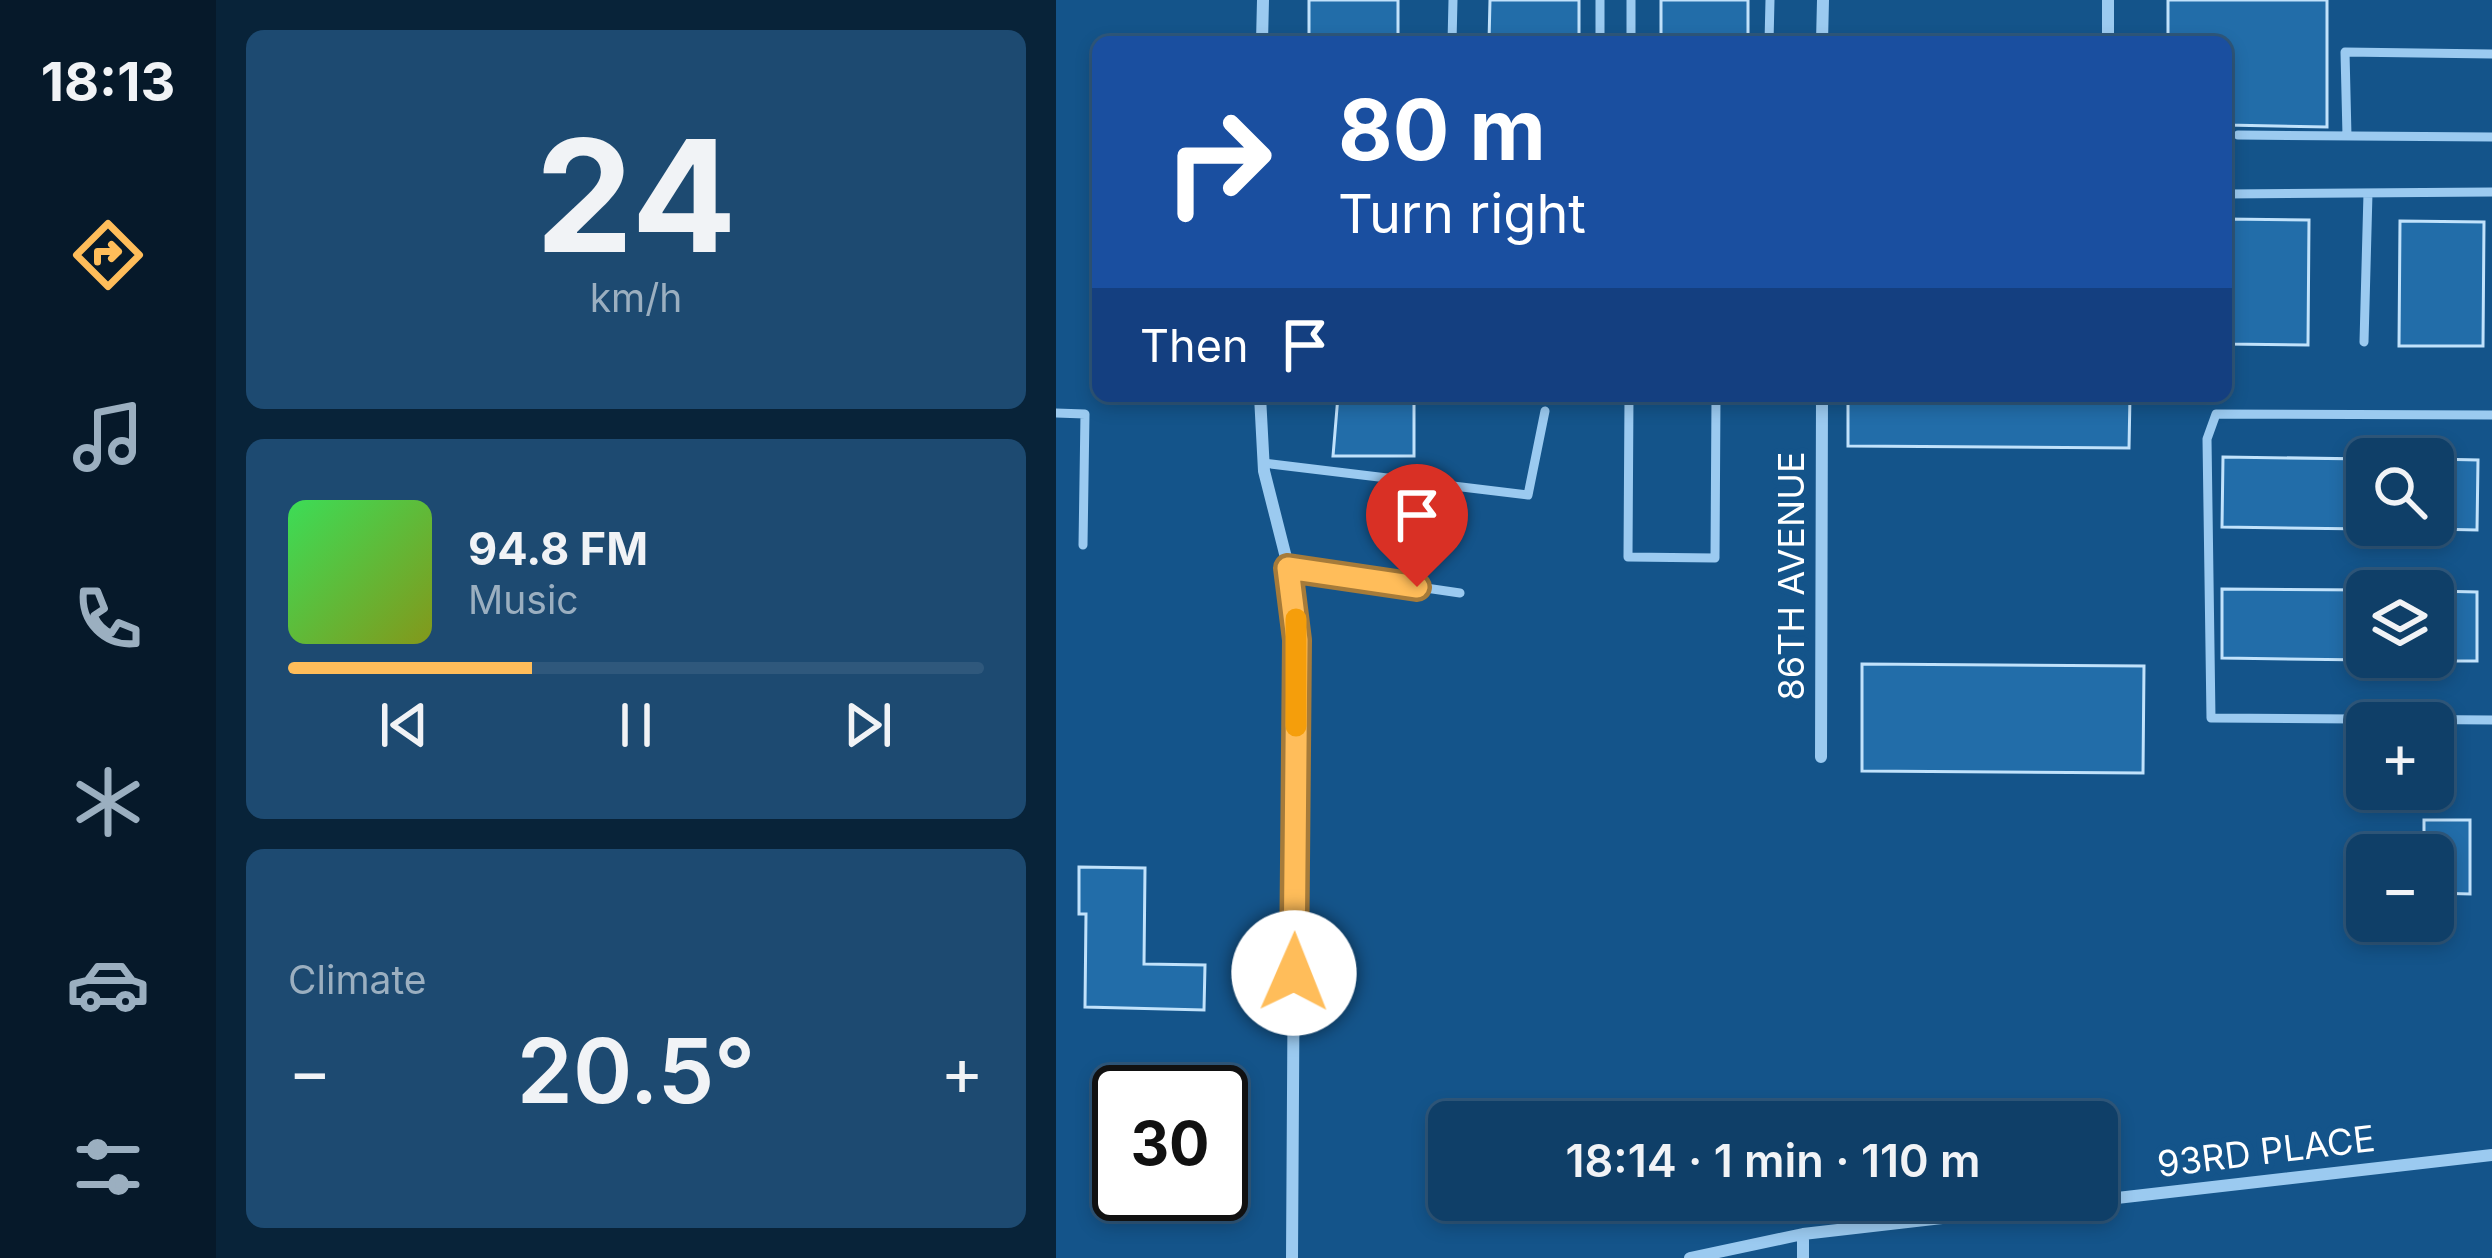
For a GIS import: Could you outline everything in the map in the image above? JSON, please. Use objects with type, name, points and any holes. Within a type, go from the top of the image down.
[{"type":"street","points":[[1262,0],[1262,36]]},
{"type":"street","points":[[1822,0],[1822,36]]},
{"type":"street","points":[[2108,0],[2108,36]]},
{"type":"street","points":[[1260,402],[1263,463],[1288,568],[1297,640],[1292,1258]]},
{"type":"street","name":"86TH AVENUE","points":[[1821,757],[1822,402]]},
{"type":"street","name":"93RD PLACE","points":[[1690,1258],[1803,1234],[2492,1155]]},
{"type":"street","points":[[1803,1234],[1803,1258]]},
{"type":"lane","points":[[1452,36],[1453,0]]},
{"type":"lane","points":[[1600,0],[1600,36]]},
{"type":"lane","points":[[1630,36],[1631,0]]},
{"type":"lane","points":[[1769,36],[1770,0]]},
{"type":"lane","points":[[2347,136],[2345,52],[2492,55]]},
{"type":"lane","points":[[2238,135],[2492,137]]},
{"type":"lane","points":[[2232,194],[2492,192]]},
{"type":"lane","points":[[2364,342],[2368,193]]},
{"type":"lane","points":[[1629,402],[1628,557],[1693,558],[1715,558],[1715,402]]},
{"type":"lane","points":[[1263,463],[1528,495],[1545,411]]},
{"type":"lane","points":[[1056,412],[1085,414],[1083,544]]},
{"type":"lane","points":[[2492,415],[2216,414],[2207,439],[2211,718],[2492,720]]},
{"type":"lane","points":[[1288,568],[1460,593]]},
{"type":"building","points":[[1309,0],[1398,0],[1398,36],[1309,36]]},
{"type":"building","points":[[1490,0],[1579,0],[1579,36],[1489,36]]},
{"type":"building","points":[[1661,0],[1748,0],[1748,36],[1661,36]]},
{"type":"building","points":[[2168,0],[2327,0],[2327,127],[2232,125],[2232,36],[2168,36]]},
{"type":"building","points":[[2232,219],[2309,220],[2308,345],[2232,344]]},
{"type":"building","points":[[2400,221],[2484,222],[2483,346],[2399,346]]},
{"type":"building","points":[[1338,402],[1414,402],[1414,456],[1333,456]]},
{"type":"building","points":[[1848,402],[2130,402],[2129,448],[1848,446]]},
{"type":"building","points":[[2223,457],[2346,459],[2346,529],[2222,527]]},
{"type":"building","points":[[2454,459],[2478,460],[2477,530],[2454,529]]},
{"type":"building","points":[[2222,589],[2346,590],[2346,660],[2222,658]]},
{"type":"building","points":[[2454,591],[2477,592],[2477,661],[2454,661]]},
{"type":"building","points":[[1862,664],[2144,666],[2143,773],[1862,771]]},
{"type":"building","points":[[2424,820],[2470,820],[2470,894],[2454,894],[2454,834],[2424,834]]},
{"type":"building","points":[[1079,867],[1145,868],[1144,964],[1205,965],[1204,1010],[1085,1007],[1086,914],[1079,914]]},
{"type":"slow traffic","points":[[1296,619],[1296,726]]},
{"type":"route","points":[[1294,973],[1297,640],[1296,597],[1288,568],[1417,587]]}]
